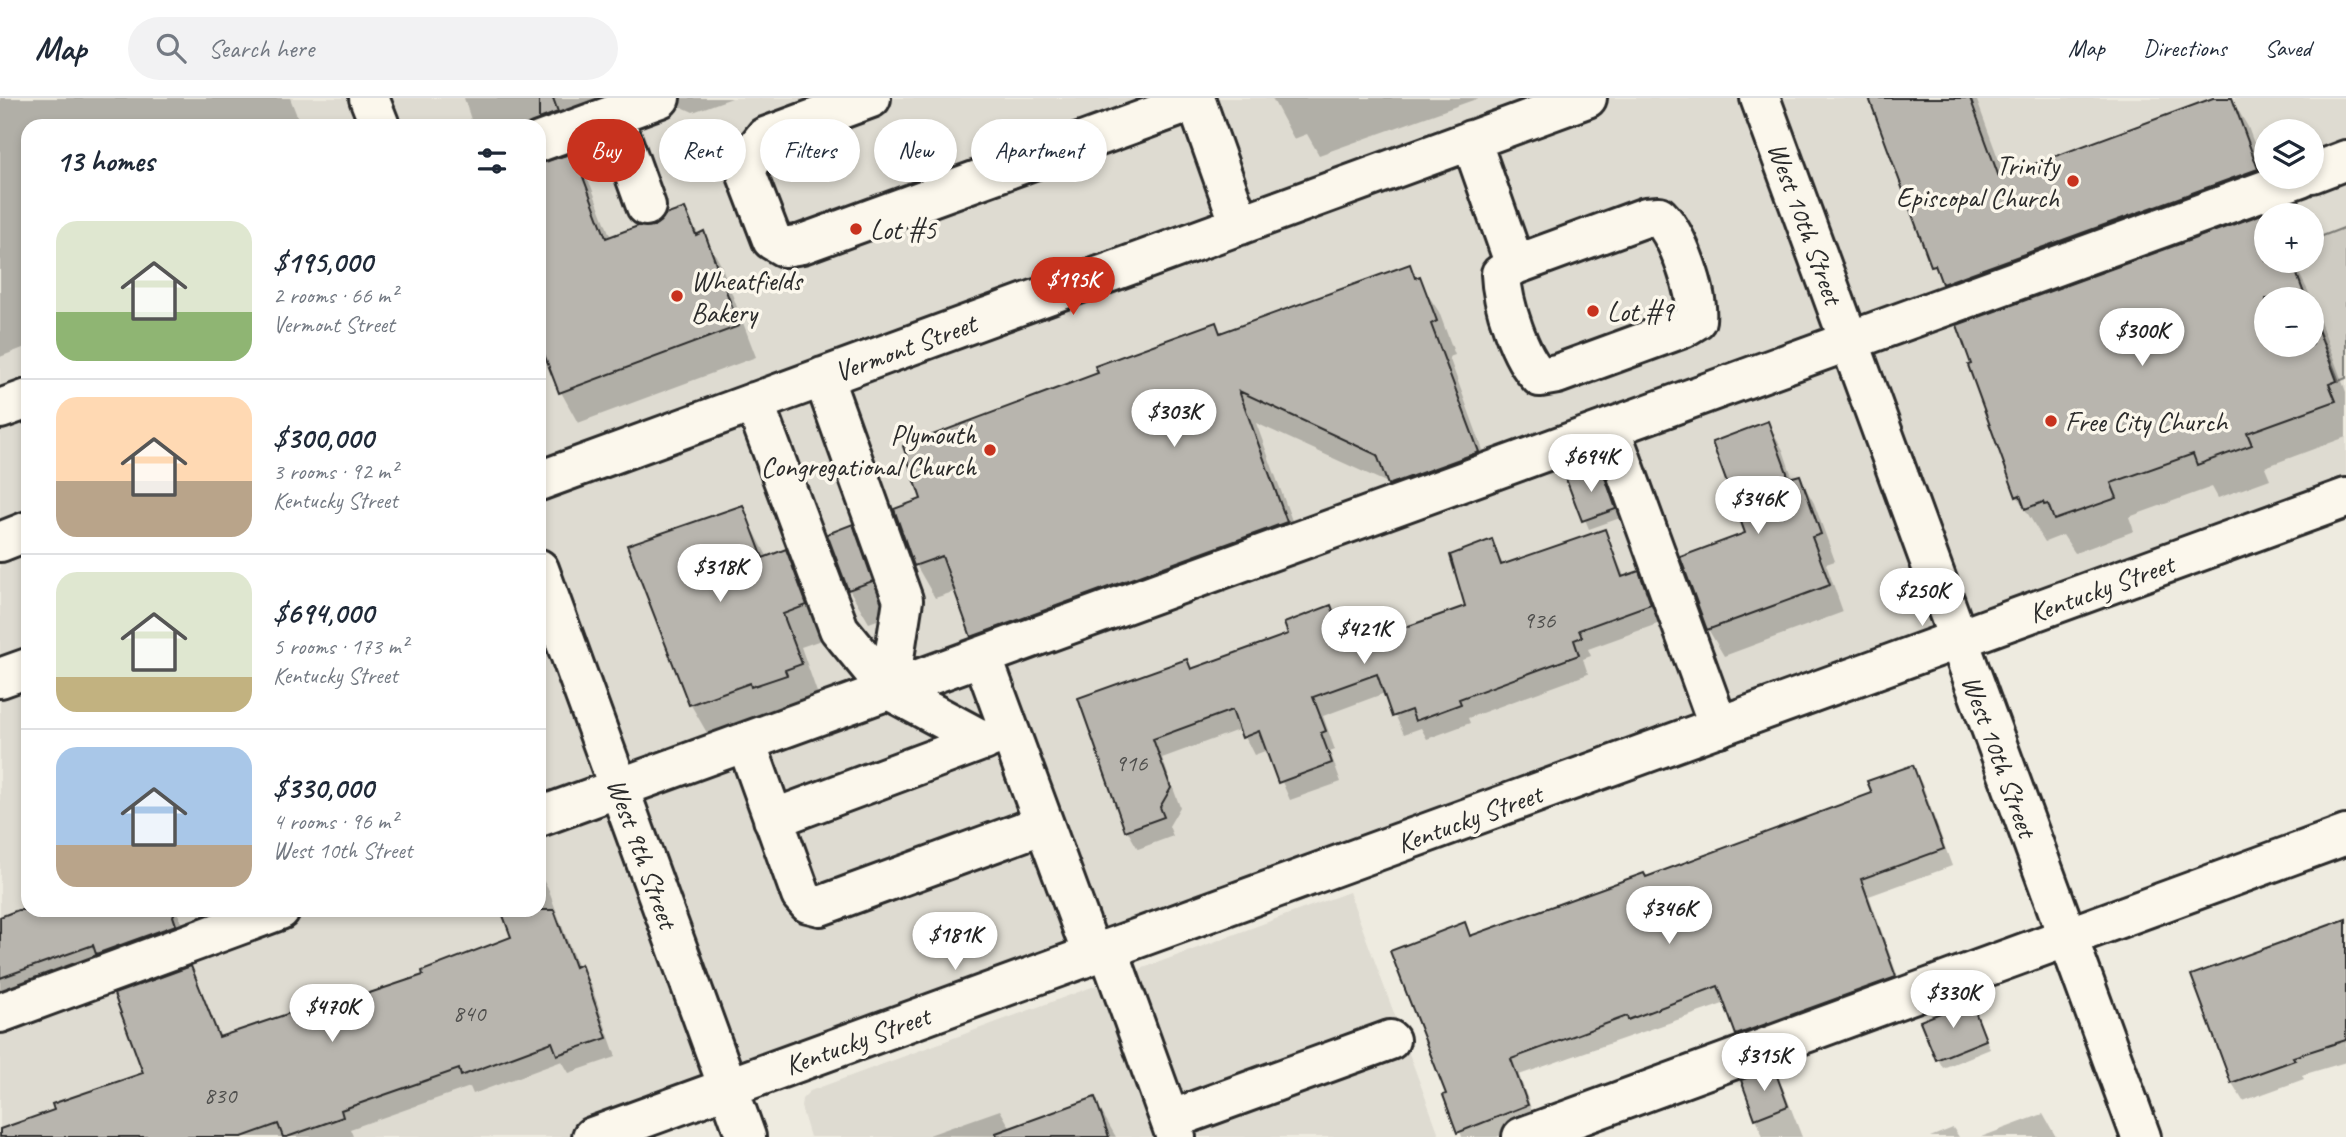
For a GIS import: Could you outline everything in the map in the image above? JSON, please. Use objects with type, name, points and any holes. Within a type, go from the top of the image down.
[{"type":"street","points":[[369,98],[377,119]]},
{"type":"street","points":[[546,139],[660,98]]},
{"type":"street","points":[[872,98],[765,137],[751,155],[747,175],[772,240],[784,247],[802,244],[1195,99],[1240,225]]},
{"type":"street","name":"Vermont Street","points":[[546,478],[1587,98]]},
{"type":"street","name":"West 10th Street","points":[[1760,98],[2141,1137]]},
{"type":"street","points":[[613,115],[646,206]]},
{"type":"street","points":[[1471,140],[1515,265]]},
{"type":"street","points":[[2324,168],[2346,160]]},
{"type":"street","points":[[546,814],[2268,189]]},
{"type":"street","points":[[1659,216],[1670,228],[1698,305],[1696,320],[1658,338],[1557,374],[1540,377],[1528,366],[1502,292],[1502,274],[1515,265],[1646,217],[1659,216]]},
{"type":"street","points":[[823,377],[903,600],[889,690]]},
{"type":"street","points":[[0,409],[21,402]]},
{"type":"street","points":[[754,402],[839,629],[889,690],[997,736]]},
{"type":"street","points":[[1611,428],[1719,727]]},
{"type":"street","name":"Kentucky Street","points":[[592,1137],[2346,498]]},
{"type":"street","points":[[0,542],[21,534]]},
{"type":"street","name":"West 9th Street","points":[[546,588],[746,1137]]},
{"type":"street","points":[[982,656],[997,736],[1044,824],[1173,1128],[1390,1040]]},
{"type":"street","points":[[0,678],[21,670]]},
{"type":"street","points":[[773,819],[997,736]]},
{"type":"street","points":[[746,742],[801,895],[808,904],[820,906],[1044,824]]},
{"type":"street","points":[[1521,1137],[2346,835]]},
{"type":"street","points":[[0,1013],[249,917]]},
{"type":"shaded area","points":[[0,98],[2346,98],[2346,498],[592,1137],[0,1137]]},
{"type":"shaded area","points":[[2346,227],[2346,378],[2339,381],[2324,344],[2324,287],[2301,287],[2296,273],[2324,273],[2324,235]]},
{"type":"shaded area","points":[[1349,892],[1440,1137],[810,1137],[801,1107],[802,1099],[810,1091]]},
{"type":"building","points":[[539,98],[553,98],[558,112],[539,119]]},
{"type":"building","name":"Trinity Episcopal Church","points":[[1869,98],[1970,98],[1999,177],[2213,98],[2232,98],[2254,158],[2254,170],[1942,284],[1935,265],[1931,266]]},
{"type":"building","points":[[567,155],[567,182],[585,182],[606,238],[638,226],[654,226],[665,215],[685,208],[696,235],[704,231],[739,326],[559,393],[546,359],[546,161]]},
{"type":"building","points":[[2254,217],[2254,273],[2296,273],[2302,287],[2254,287],[2254,357],[2324,357],[2324,346],[2337,381],[2329,384],[2336,401],[2247,433],[2252,445],[2197,465],[2193,454],[2111,483],[2117,498],[2054,520],[2048,504],[2044,505],[2043,502],[2025,509],[2020,495],[2016,497],[1968,365],[1971,364],[1957,325]]},
{"type":"building","name":"Plymouth Congregational Church","points":[[1410,264],[1415,278],[1420,276],[1437,321],[1431,324],[1479,452],[1388,485],[1377,455],[1239,391],[1287,522],[971,637],[942,556],[914,566],[894,509],[921,499],[903,446],[1098,373],[1095,366],[1216,322],[1220,333]]},
{"type":"building","points":[[1768,421],[1789,478],[1800,475],[1821,534],[1812,537],[1830,585],[1707,630],[1680,557],[1745,533],[1712,442]]},
{"type":"building","points":[[1601,466],[1616,509],[1582,521],[1566,479]]},
{"type":"building","points":[[743,505],[763,558],[786,549],[807,605],[783,614],[802,664],[785,670],[787,675],[751,687],[750,683],[689,705],[627,545]]},
{"type":"building","points":[[853,524],[873,581],[848,590],[827,534]]},
{"type":"building","points":[[1605,529],[1622,577],[1639,571],[1651,604],[1579,630],[1582,637],[1574,640],[1579,655],[1459,699],[1461,704],[1415,721],[1411,710],[1392,717],[1377,674],[1313,697],[1326,731],[1321,733],[1332,763],[1278,783],[1259,731],[1242,738],[1232,710],[1153,739],[1171,788],[1160,807],[1164,817],[1125,831],[1078,698],[1187,659],[1191,669],[1288,634],[1284,623],[1331,605],[1345,643],[1401,625],[1403,628],[1465,606],[1450,555],[1492,539],[1501,565]]},
{"type":"building","points":[[1913,765],[1944,849],[1861,879],[1896,977],[1736,1035],[1718,986],[1628,1020],[1627,1016],[1511,1059],[1528,1105],[1457,1133],[1443,1095],[1446,1094],[1390,951],[1465,922],[1470,936],[1644,873],[1646,877],[1872,793],[1867,781]]},
{"type":"building","points":[[21,910],[21,917],[173,917],[176,925],[96,954],[93,945],[0,978],[0,917]]},
{"type":"building","points":[[546,910],[554,910],[575,967],[581,964],[607,1038],[557,1055],[552,1042],[461,1076],[459,1069],[341,1110],[343,1117],[287,1137],[283,1137],[278,1124],[242,1137],[0,1137],[0,1129],[54,1110],[52,1104],[143,1073],[114,994],[191,966],[219,1037],[305,1008],[307,1014],[423,975],[422,971],[511,937],[504,917],[546,917]]},
{"type":"building","points":[[2346,919],[2346,1040],[2293,1057],[2295,1060],[2231,1083],[2191,975]]},
{"type":"building","points":[[1971,1001],[1986,1040],[1936,1060],[1920,1021]]},
{"type":"building","points":[[1774,1068],[1788,1106],[1755,1119],[1741,1080]]},
{"type":"building","points":[[1095,1097],[1109,1137],[997,1137],[996,1133]]},
{"type":"place","name":"Trinity Episcopal Church","points":[[2073,181]]},
{"type":"place","name":"Lot #5","points":[[856,229]]},
{"type":"place","name":"Wheatfields Bakery","points":[[677,296]]},
{"type":"place","name":"Lot #9","points":[[1593,311]]},
{"type":"place","name":"Free City Church","points":[[2051,421]]},
{"type":"place","name":"Plymouth Congregational Church","points":[[990,450]]}]
